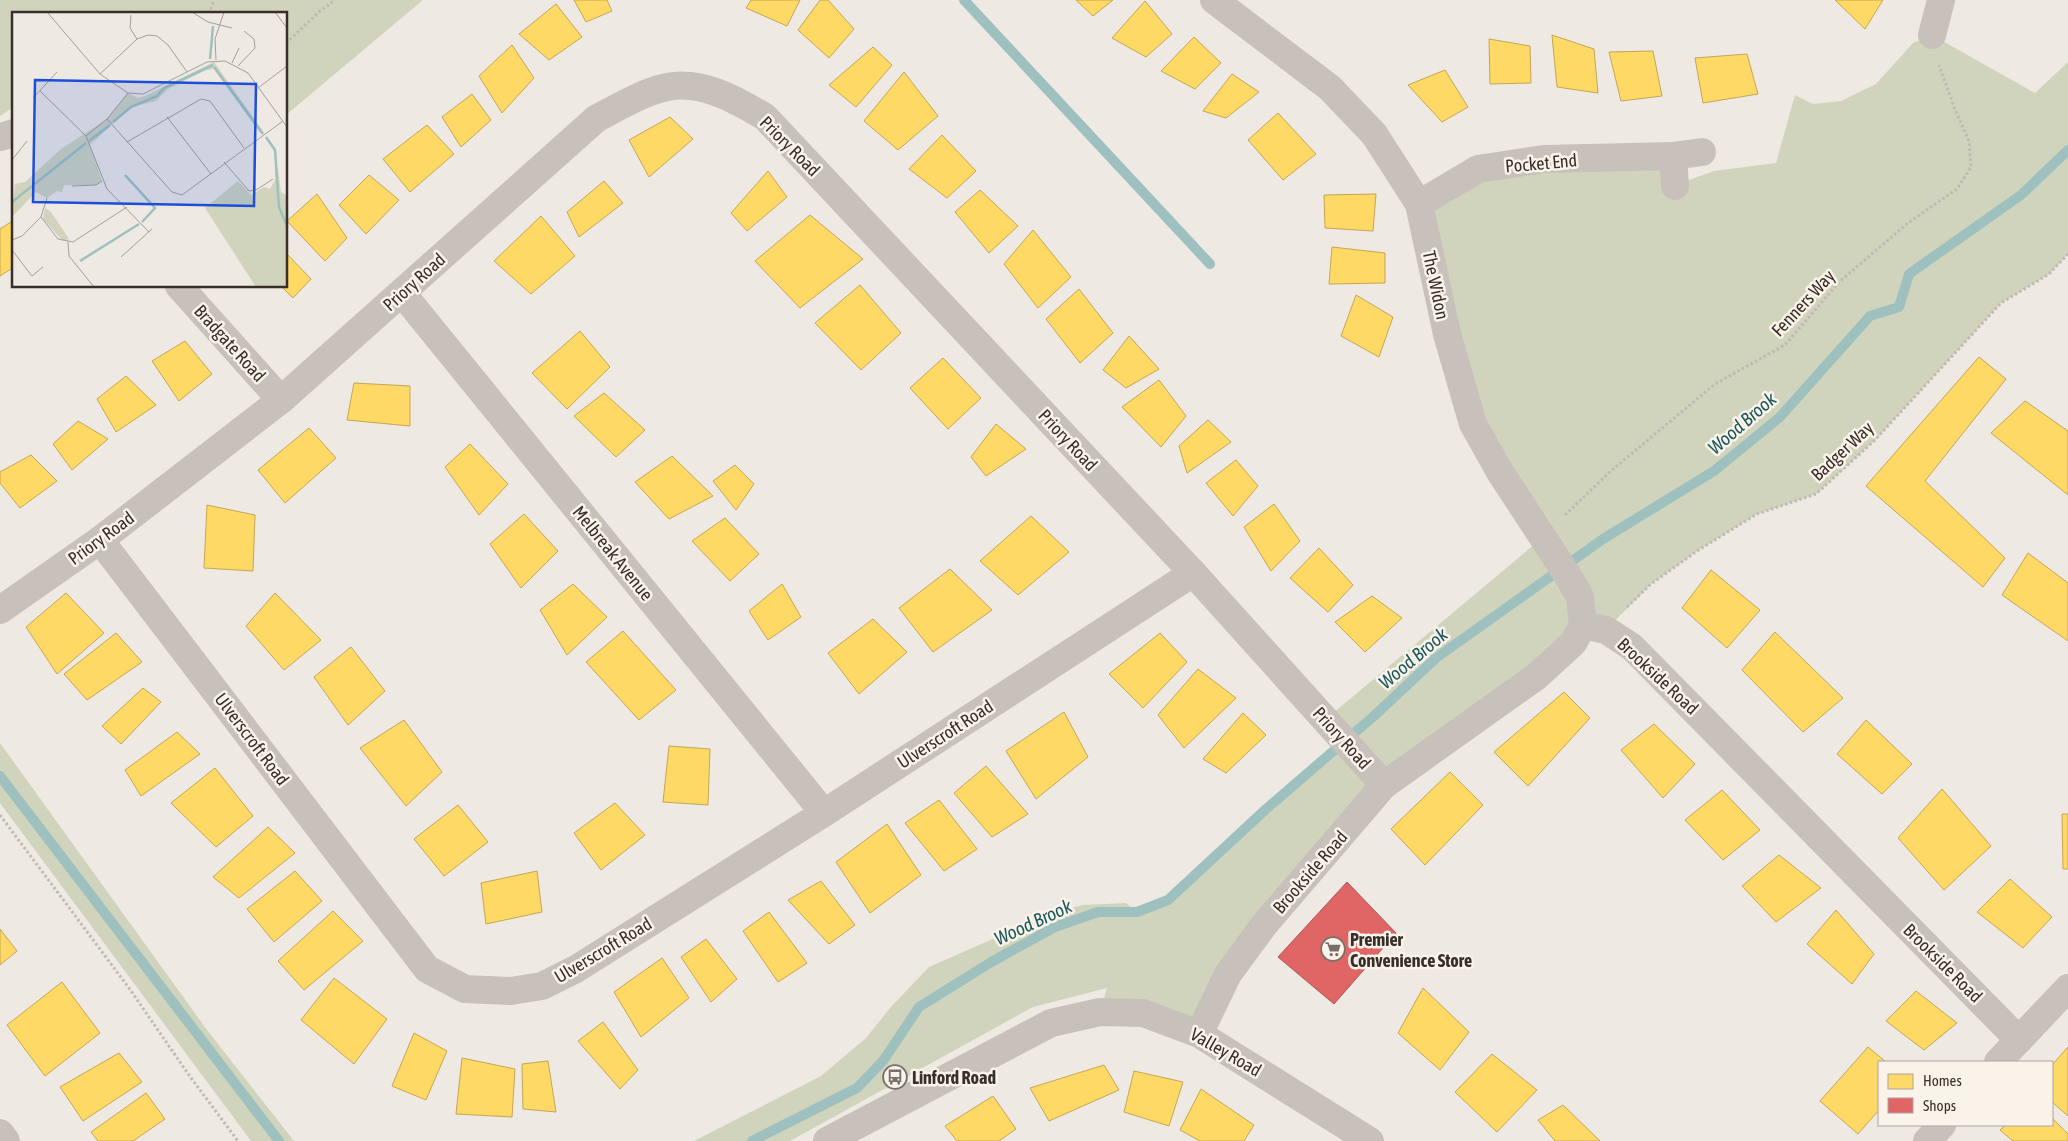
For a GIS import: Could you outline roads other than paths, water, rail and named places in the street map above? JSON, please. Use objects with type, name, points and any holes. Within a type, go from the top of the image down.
[{"type":"street","name":"The Widon","points":[[1214,0],[1330,88],[1374,134],[1419,204],[1447,334],[1473,424],[1500,472],[1580,597],[1594,627]]},
{"type":"street","points":[[1932,35],[1941,0]]},
{"type":"street","name":"Priory Road","points":[[0,610],[100,540],[281,400],[597,118],[632,100],[668,87],[699,87],[733,98],[764,117],[1193,573],[1384,785]]},
{"type":"street","name":"Pocket End","points":[[1419,204],[1478,169],[1544,159],[1673,156],[1702,152]]},
{"type":"street","points":[[1673,156],[1675,186]]},
{"type":"street","name":"Bradgate Road","points":[[181,288],[281,400]]},
{"type":"street","name":"Melbreak Avenue","points":[[402,293],[824,813]]},
{"type":"street","name":"Ulverscroft Road","points":[[100,540],[427,969],[465,989],[512,991],[542,986],[576,969],[824,813],[1193,573]]},
{"type":"street","name":"Brookside Road","points":[[1199,1034],[1228,974],[1264,925],[1384,785],[1537,676],[1594,627],[1632,647],[2019,1040]]},
{"type":"street","points":[[1999,1061],[2068,988]]},
{"type":"street","name":"Valley Road","points":[[827,1141],[1051,1022],[1100,1012],[1143,1013],[1199,1034],[1370,1141]]},
{"type":"street","points":[[1927,1141],[1941,1126]]},
{"type":"street","points":[[0,1134],[6,1141]]},
{"type":"waterway","points":[[964,0],[1210,264]]},
{"type":"waterway","name":"Wood Brook","points":[[752,1141],[857,1088],[883,1061],[919,1007],[993,961],[1055,927],[1098,912],[1137,912],[1168,900],[1265,810],[1374,716],[1436,658],[1603,539],[1714,471],[1780,417],[1870,316],[1899,307],[1909,274],[2021,195],[2068,150]]},
{"type":"waterway","points":[[0,776],[279,1141]]},
{"type":"place","name":"Premier Convenience Store","points":[[1333,949]]},
{"type":"place","name":"Linford Road","points":[[895,1077]]}]
